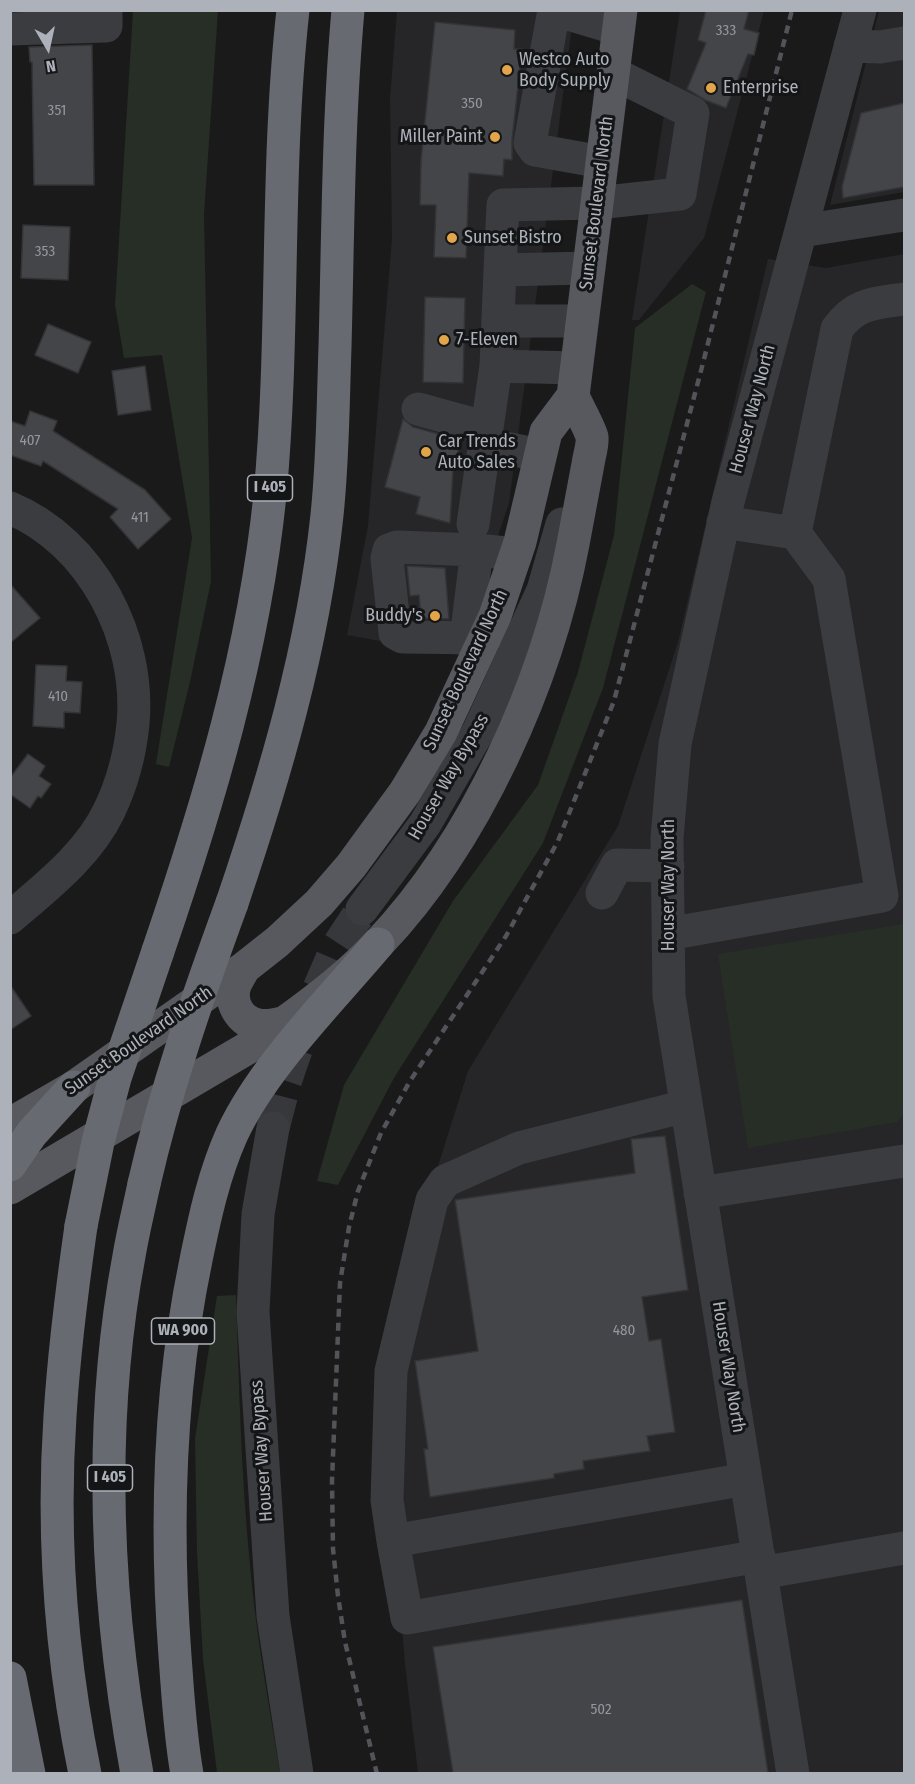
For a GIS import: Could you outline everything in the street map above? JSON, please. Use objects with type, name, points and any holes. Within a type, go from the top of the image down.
[{"type":"highway","name":"I 405","points":[[85,1773],[70,1688],[59,1544],[60,1417],[70,1301],[81,1226],[98,1142],[115,1078],[186,870],[230,720],[249,635],[270,495],[285,114],[293,10]]},
{"type":"highway","name":"I 405","points":[[137,1773],[116,1632],[110,1537],[110,1478],[117,1346],[129,1257],[144,1184],[173,1070],[265,806],[299,684],[327,516],[332,447],[339,195],[348,10]]},
{"type":"highway","name":"WA 900","points":[[187,1773],[182,1742],[169,1562],[171,1447],[186,1308],[212,1184],[233,1133],[278,1062],[378,944]]},
{"type":"highway","points":[[10,1165],[32,1132],[74,1087]]},
{"type":"highway","points":[[10,1678],[29,1773]]},
{"type":"main road","name":"Sunset Boulevard North","points":[[10,1124],[74,1087],[244,968],[277,942],[319,903],[351,866],[405,792],[441,732],[476,638],[495,616],[519,545],[543,444],[574,382],[620,20]]},
{"type":"main road","points":[[574,382],[592,437]]},
{"type":"main road","name":"WA 900","points":[[378,944],[443,861],[483,796],[533,691],[565,587],[592,437]]},
{"type":"main road","points":[[10,1188],[251,1046],[287,1022],[378,944]]},
{"type":"main road","points":[[244,968],[235,985],[233,996],[240,1015],[258,1025],[271,1026],[287,1022]]},
{"type":"street","points":[[10,29],[106,26],[106,10]]},
{"type":"street","points":[[602,162],[536,150],[530,143],[554,10],[620,20]]},
{"type":"street","name":"Houser Way North","points":[[793,1773],[669,996],[668,838],[675,744],[723,522],[860,10]]},
{"type":"street","points":[[850,46],[880,47],[904,43]]},
{"type":"street","points":[[475,537],[389,550],[387,558],[396,633],[402,637],[476,638],[475,537],[496,366],[503,205],[597,203],[680,194],[693,113],[613,73]]},
{"type":"street","points":[[801,231],[904,215]]},
{"type":"street","points":[[501,270],[589,268]]},
{"type":"street","points":[[795,533],[837,329],[855,309],[868,304],[904,299]]},
{"type":"street","points":[[498,321],[582,321]]},
{"type":"street","points":[[496,366],[574,382]]},
{"type":"street","points":[[418,409],[486,436],[543,444]]},
{"type":"street","name":"Houser Way Bypass","points":[[362,909],[394,867],[453,779],[501,685],[543,590],[561,527],[592,437]]},
{"type":"street","name":"Houser Way Bypass","points":[[521,636],[536,556],[543,444]]},
{"type":"street","points":[[10,508],[49,528],[82,562],[105,596],[123,636],[128,657],[132,677],[133,723],[125,772],[108,813],[84,849],[44,890],[10,918]]},
{"type":"street","points":[[669,934],[893,894],[829,579],[795,533],[723,522]]},
{"type":"street","points":[[392,523],[449,529],[475,537],[519,545]]},
{"type":"street","points":[[602,893],[617,865],[668,866]]},
{"type":"street","points":[[686,1106],[519,1148],[445,1181],[432,1200],[391,1371],[387,1500],[406,1618],[760,1565],[904,1548]]},
{"type":"street","name":"Houser Way Bypass","points":[[273,1128],[258,1214],[253,1312],[273,1616],[297,1773]]},
{"type":"street","points":[[700,1193],[904,1161]]},
{"type":"street","points":[[393,1541],[746,1479]]},
{"type":"shaded area","points":[[133,11],[218,11],[204,214],[211,581],[169,767],[156,764],[192,538],[162,355],[124,358],[115,305]]},
{"type":"shaded area","points":[[397,11],[574,11],[509,503],[458,655],[347,635],[368,526],[392,239],[390,98]]},
{"type":"shaded area","points":[[680,11],[764,11],[704,238],[639,320],[632,320]]},
{"type":"shaded area","points":[[879,11],[904,11],[904,192],[830,205]]},
{"type":"shaded area","points":[[904,254],[904,1773],[418,1773],[405,1664],[380,1350],[468,1071],[618,826],[678,642],[768,259],[826,268]]},
{"type":"shaded area","points":[[692,284],[706,292],[603,688],[543,843],[394,1078],[338,1185],[317,1181],[344,1085],[453,901],[538,785],[578,672],[614,535],[635,328]]},
{"type":"shaded area","points":[[904,924],[904,1113],[897,1122],[748,1148],[718,954]]},
{"type":"shaded area","points":[[236,1295],[242,1464],[250,1565],[259,1643],[280,1773],[217,1773],[203,1659],[197,1552],[195,1439],[217,1296]]},
{"type":"building","points":[[706,10],[749,10],[744,29],[759,33],[754,55],[748,54],[726,108],[705,100],[687,89],[706,43],[698,40]]},
{"type":"building","points":[[435,22],[515,30],[514,49],[522,49],[512,160],[504,159],[503,176],[469,173],[466,258],[434,257],[436,205],[420,205],[421,160]]},
{"type":"building","points":[[92,45],[94,185],[34,185],[32,62],[30,62],[29,47]]},
{"type":"building","points":[[904,103],[904,187],[843,198],[842,187],[861,113]]},
{"type":"building","points":[[23,225],[70,227],[68,280],[21,278]]},
{"type":"building","name":"7-Eleven","points":[[425,297],[465,298],[463,383],[423,382]]},
{"type":"building","points":[[48,324],[91,342],[78,373],[35,355]]},
{"type":"building","points":[[145,366],[151,410],[118,415],[112,371]]},
{"type":"building","points":[[30,411],[57,421],[53,431],[145,490],[171,519],[138,549],[110,517],[118,509],[43,461],[41,466],[10,455],[10,421],[25,426]]},
{"type":"building","name":"Car Trends Auto Sales","points":[[403,419],[413,427],[461,440],[453,470],[450,523],[416,514],[420,497],[385,487]]},
{"type":"building","points":[[407,566],[445,568],[449,619],[421,618],[419,595],[410,596]]},
{"type":"building","points":[[10,584],[40,618],[10,643]]},
{"type":"building","points":[[36,665],[67,666],[66,681],[82,682],[80,713],[64,712],[64,728],[33,726]]},
{"type":"building","points":[[28,754],[45,766],[39,776],[51,784],[41,798],[38,796],[30,808],[10,794],[10,778]]},
{"type":"building","points":[[10,985],[31,1016],[10,1030]]},
{"type":"building","points":[[665,1136],[688,1290],[642,1297],[649,1341],[661,1339],[675,1432],[647,1436],[650,1451],[583,1461],[584,1469],[554,1474],[554,1478],[430,1497],[424,1449],[428,1449],[415,1361],[478,1351],[455,1200],[635,1173],[631,1139]]},
{"type":"building","points":[[742,1600],[768,1773],[453,1773],[433,1647]]},
{"type":"tunnel","points":[[273,1128],[285,1082],[309,1012],[336,949],[362,909]]},
{"type":"railway","points":[[377,1774],[345,1642],[333,1549],[332,1481],[340,1283],[349,1227],[358,1191],[381,1133],[410,1081],[506,936],[558,841],[614,701],[703,363],[792,10]]},
{"type":"place","name":"Westco Auto Body Supply","points":[[507,70]]},
{"type":"place","name":"Enterprise","points":[[711,88]]},
{"type":"place","name":"Miller Paint","points":[[495,137]]},
{"type":"place","name":"Sunset Bistro","points":[[452,238]]},
{"type":"place","name":"7-Eleven","points":[[444,340]]},
{"type":"place","name":"Car Trends Auto Sales","points":[[426,452]]},
{"type":"place","name":"Buddy's","points":[[435,616]]}]
